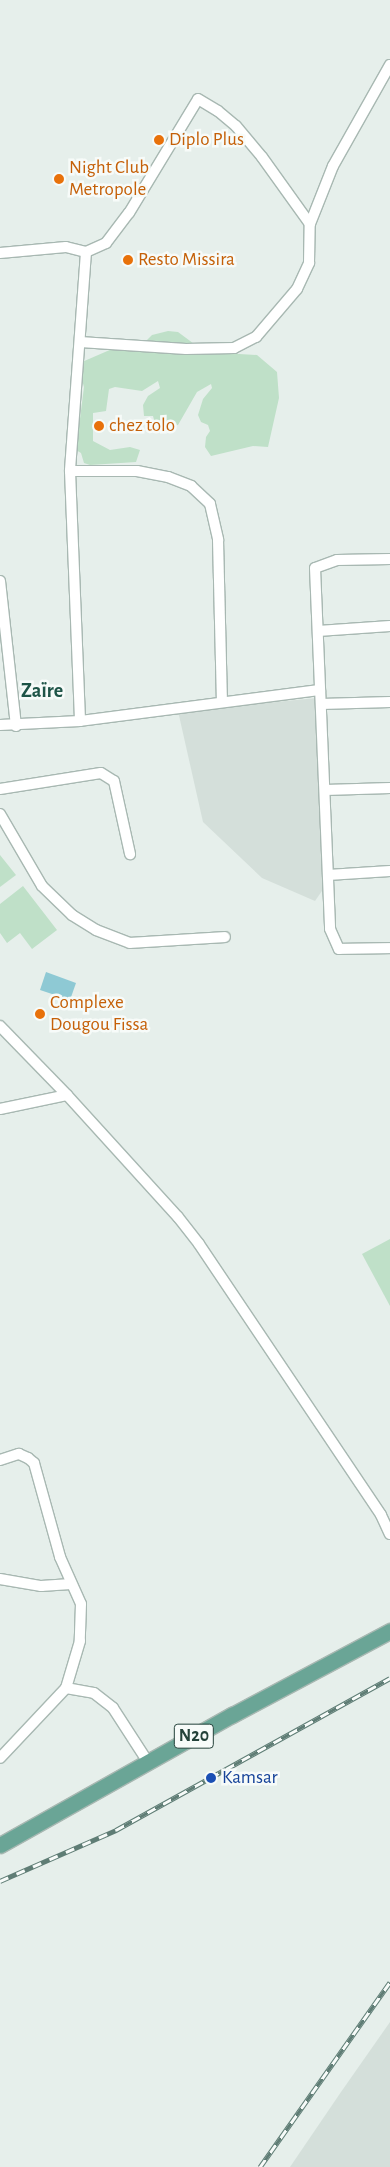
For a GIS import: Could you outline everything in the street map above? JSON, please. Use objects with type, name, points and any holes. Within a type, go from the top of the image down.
[{"type":"main road","name":"N20","points":[[0,1845],[148,1762],[390,1631]]},
{"type":"street","points":[[80,342],[186,349],[234,348],[256,337],[297,289],[303,277],[308,264],[310,224],[333,166],[390,65]]},
{"type":"street","points":[[0,253],[66,247],[86,252],[106,243],[129,213],[198,99],[218,111],[236,126],[262,156],[310,224]]},
{"type":"street","points":[[80,721],[70,471],[86,252]]},
{"type":"street","points":[[70,471],[137,471],[168,477],[191,486],[210,504],[218,540],[222,701]]},
{"type":"street","points":[[390,559],[337,560],[315,568],[330,929],[339,949],[390,948]]},
{"type":"street","points":[[0,580],[16,726]]},
{"type":"street","points":[[318,631],[390,626]]},
{"type":"street","points":[[0,725],[16,726],[80,721],[222,701],[320,690]]},
{"type":"street","points":[[321,704],[390,702]]},
{"type":"street","points":[[0,789],[100,773],[114,781],[130,854]]},
{"type":"street","points":[[325,790],[390,788]]},
{"type":"street","points":[[0,814],[42,886],[72,915],[96,930],[130,943],[225,937]]},
{"type":"street","points":[[328,875],[390,871]]},
{"type":"street","points":[[0,1026],[67,1095],[178,1217],[199,1244],[381,1515],[390,1534]]},
{"type":"street","points":[[0,1109],[67,1095]]},
{"type":"street","points":[[0,1460],[19,1454],[34,1463],[60,1557],[81,1604],[80,1641],[66,1688],[0,1758]]},
{"type":"street","points":[[0,1579],[41,1586],[71,1584]]},
{"type":"street","points":[[66,1688],[94,1692],[113,1708],[148,1762]]},
{"type":"shaded area","points":[[317,698],[333,875],[315,901],[262,878],[203,822],[178,711]]},
{"type":"shaded area","points":[[390,2022],[390,2167],[290,2167],[341,2092]]},
{"type":"green space","points":[[168,331],[178,332],[205,352],[257,355],[277,372],[279,398],[268,447],[253,446],[211,456],[205,447],[206,437],[210,431],[208,425],[201,422],[198,415],[203,399],[212,388],[211,384],[197,392],[178,425],[163,427],[155,423],[153,416],[144,416],[143,405],[148,396],[160,388],[158,381],[142,391],[115,387],[109,389],[106,411],[93,413],[93,441],[110,450],[130,447],[140,450],[136,462],[90,465],[84,463],[81,453],[76,450],[84,387],[80,373],[82,362],[112,349],[113,341],[120,339],[144,343],[152,335]]},
{"type":"green space","points":[[0,855],[16,875],[0,887]]},
{"type":"green space","points":[[23,886],[57,930],[32,949],[20,933],[7,943],[0,933],[0,904]]},
{"type":"green space","points":[[390,1239],[390,1306],[362,1254]]},
{"type":"water","points":[[46,972],[76,983],[70,1000],[40,990]]},
{"type":"railway","points":[[0,1881],[116,1830],[390,1678]]},
{"type":"railway","points":[[260,2167],[390,1982]]},
{"type":"place","name":"Diplo Plus","points":[[159,140]]},
{"type":"place","name":"Night Club Metropole","points":[[59,179]]},
{"type":"place","name":"Resto Missira","points":[[128,260]]},
{"type":"place","name":"chez tolo","points":[[99,426]]},
{"type":"place","name":"Complexe Dougou Fissa","points":[[40,1014]]},
{"type":"place","name":"Kamsar","points":[[211,1778]]},
{"type":"district","name":"Zaïre","points":[[42,691]]}]
